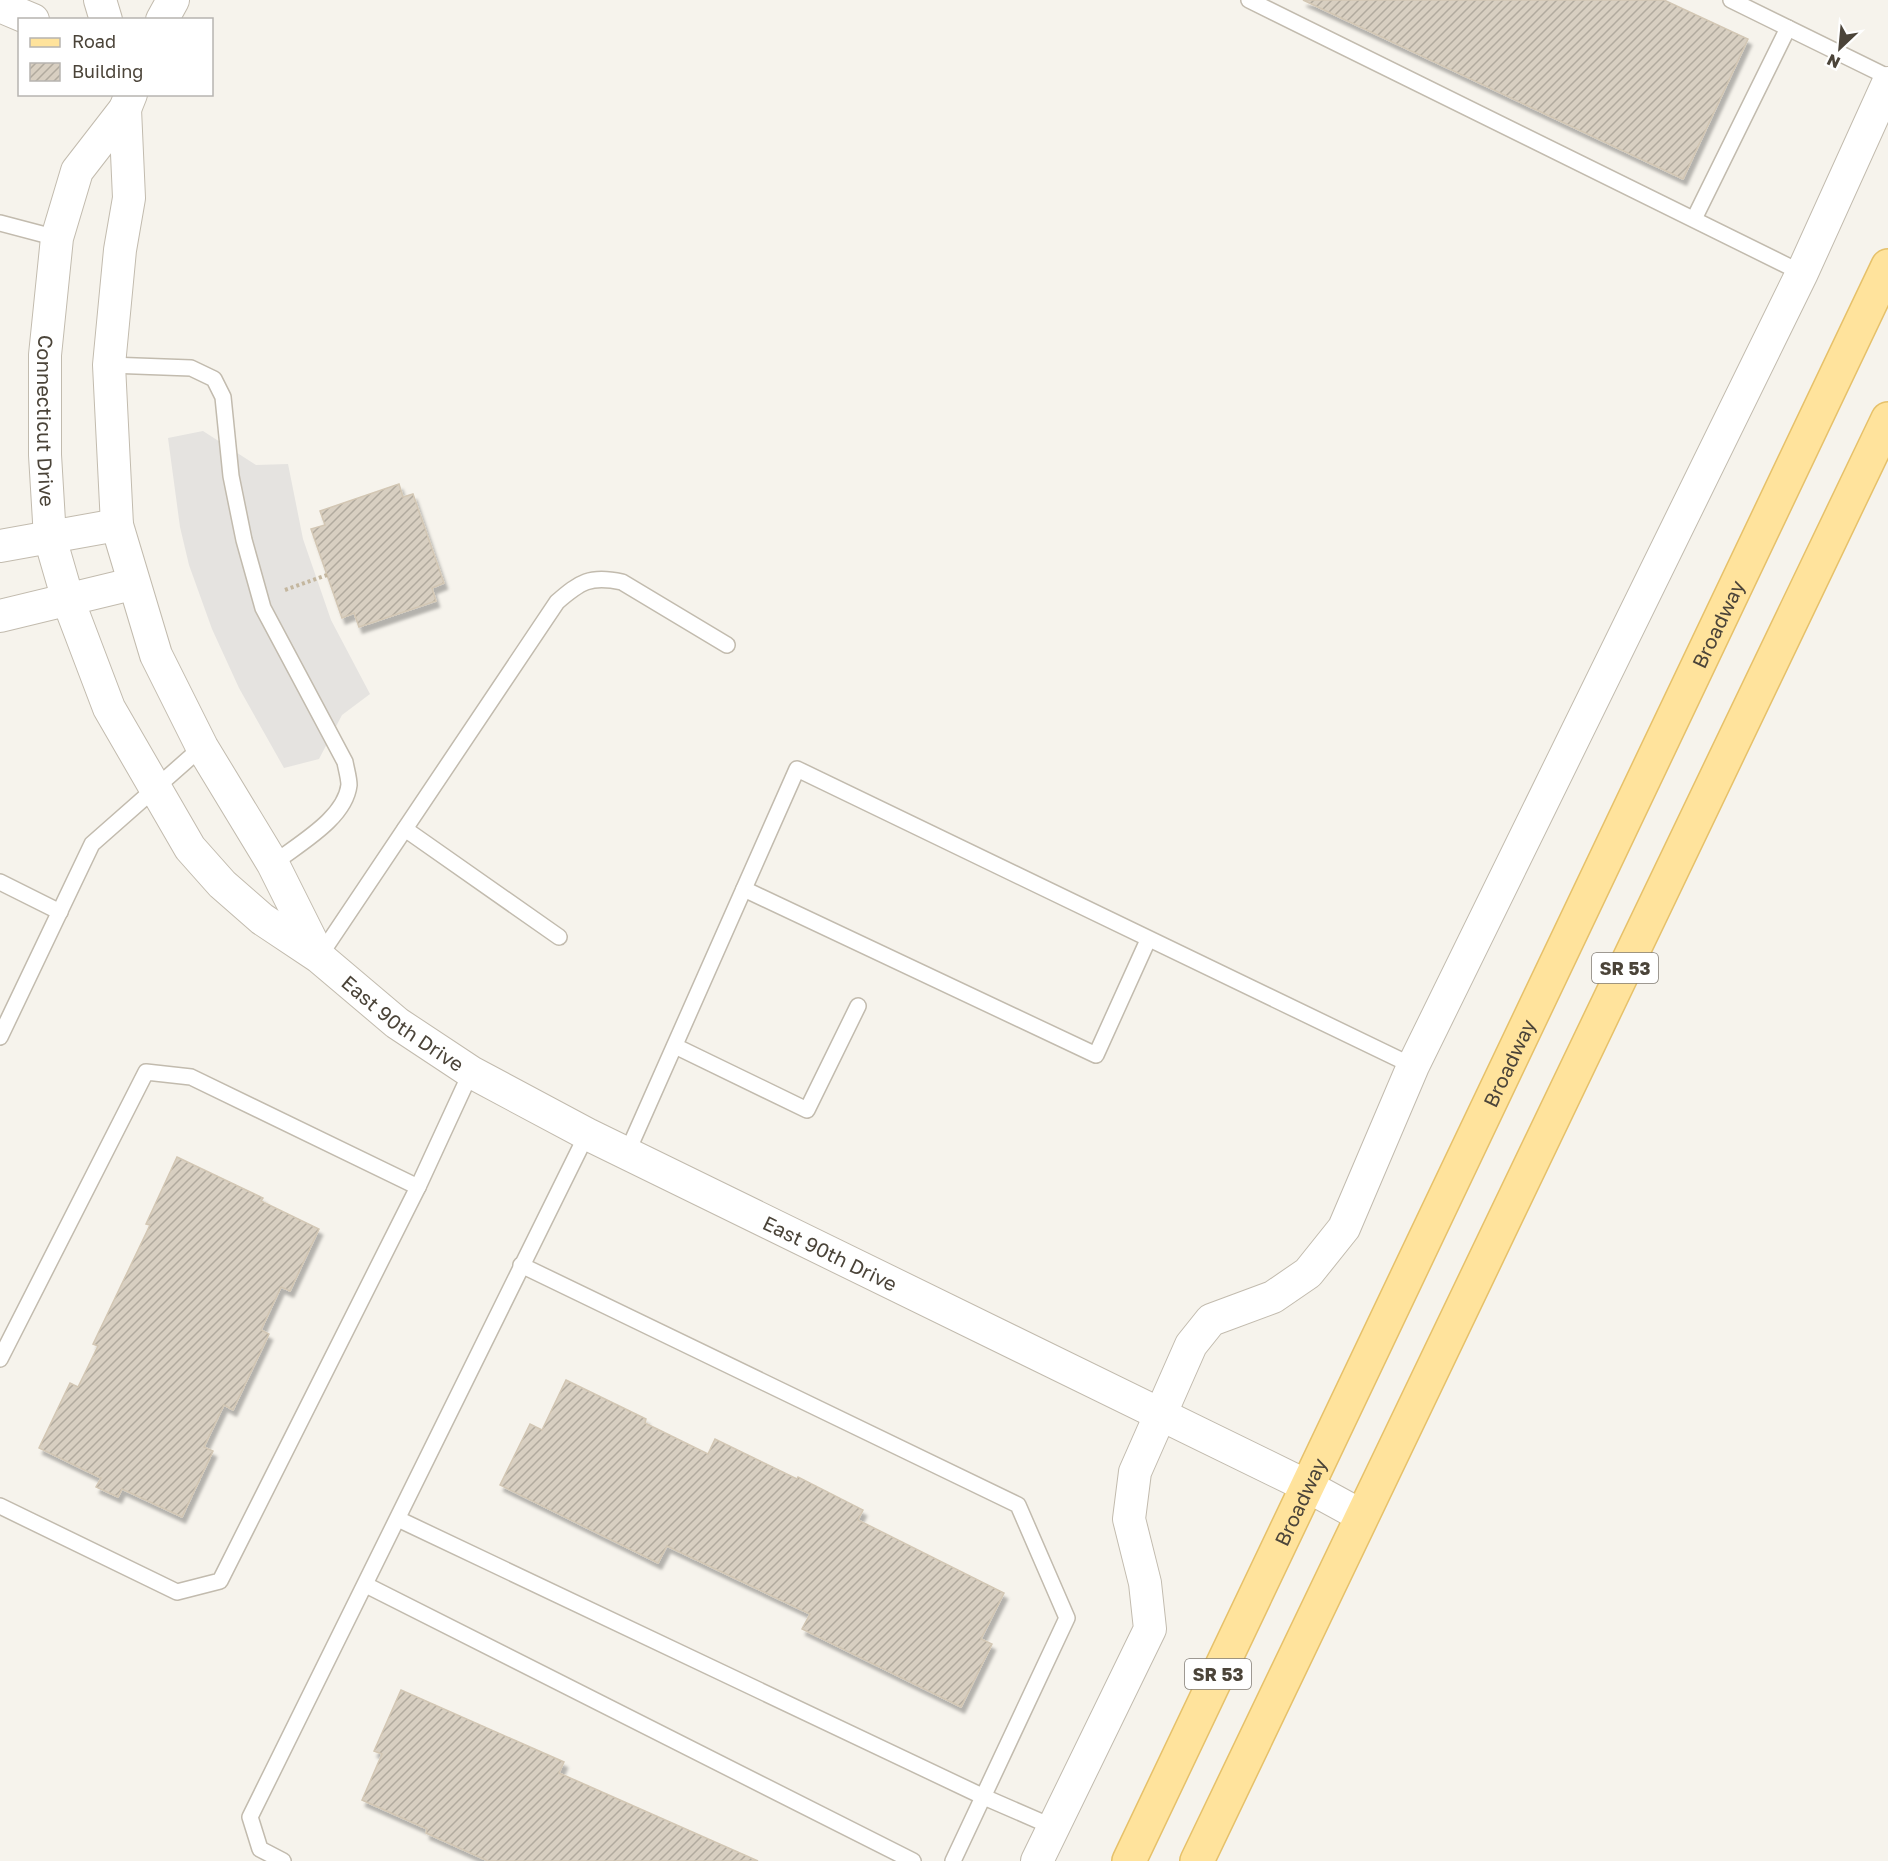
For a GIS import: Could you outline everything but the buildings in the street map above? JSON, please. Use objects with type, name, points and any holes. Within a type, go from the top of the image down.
[{"type":"main road","name":"Broadway","points":[[1129,1861],[1888,266]]},
{"type":"main road","name":"SR 53","points":[[1197,1861],[1888,419]]},
{"type":"street","points":[[100,0],[105,18]]},
{"type":"street","points":[[163,18],[173,0]]},
{"type":"street","points":[[0,6],[28,18]]},
{"type":"street","points":[[1037,1861],[1150,1629],[1145,1583],[1129,1519],[1135,1472],[1191,1345],[1211,1320],[1273,1297],[1308,1273],[1344,1228],[1413,1066],[1802,273],[1888,84]]},
{"type":"street","name":"Connecticut Drive","points":[[50,538],[45,454],[45,355],[57,238],[77,171],[128,102]]},
{"type":"street","name":"Connecticut Drive","points":[[117,525],[109,366],[120,250],[129,198],[128,102]]},
{"type":"street","points":[[0,546],[117,525]]},
{"type":"street","name":"East 90th Drive","points":[[117,525],[132,584],[156,655],[202,747],[273,864],[319,957]]},
{"type":"street","name":"East 90th Drive","points":[[50,538],[68,600],[109,708],[190,848],[222,884],[262,919],[319,957],[397,1023],[471,1072],[587,1134],[1307,1486],[1362,1516]]},
{"type":"street","points":[[0,616],[132,584]]},
{"type":"lane","points":[[1249,0],[1802,273]]},
{"type":"lane","points":[[1731,0],[1888,77]]},
{"type":"lane","points":[[1694,219],[1788,28]]},
{"type":"lane","points":[[0,223],[57,238]]},
{"type":"lane","points":[[109,366],[191,368],[214,379],[223,397],[231,476],[244,540],[263,608],[345,762],[349,784],[342,804],[328,821],[273,864]]},
{"type":"lane","points":[[319,957],[557,602],[579,584],[602,578],[622,582],[727,645]]},
{"type":"lane","points":[[0,1036],[92,844],[202,747]]},
{"type":"lane","points":[[627,1153],[797,769],[1413,1066]]},
{"type":"lane","points":[[405,830],[559,937]]},
{"type":"lane","points":[[0,882],[60,912]]},
{"type":"lane","points":[[744,889],[1096,1055],[1148,940]]},
{"type":"lane","points":[[675,1046],[807,1110],[858,1006]]},
{"type":"lane","points":[[0,1359],[147,1072],[191,1077],[418,1187]]},
{"type":"lane","points":[[0,1506],[177,1592],[220,1581],[418,1187],[471,1072]]},
{"type":"lane","points":[[283,1861],[260,1849],[250,1817],[587,1134]]},
{"type":"lane","points":[[521,1265],[1018,1505],[1067,1618],[953,1861]]},
{"type":"lane","points":[[398,1519],[984,1797],[1053,1827]]},
{"type":"lane","points":[[366,1585],[913,1861]]},
{"type":"path","points":[[261,598],[327,575]]},
{"type":"shaded area","points":[[203,431],[256,465],[288,464],[303,539],[331,620],[370,694],[342,715],[319,759],[284,768],[239,688],[212,629],[189,565],[180,527],[168,438]]}]
